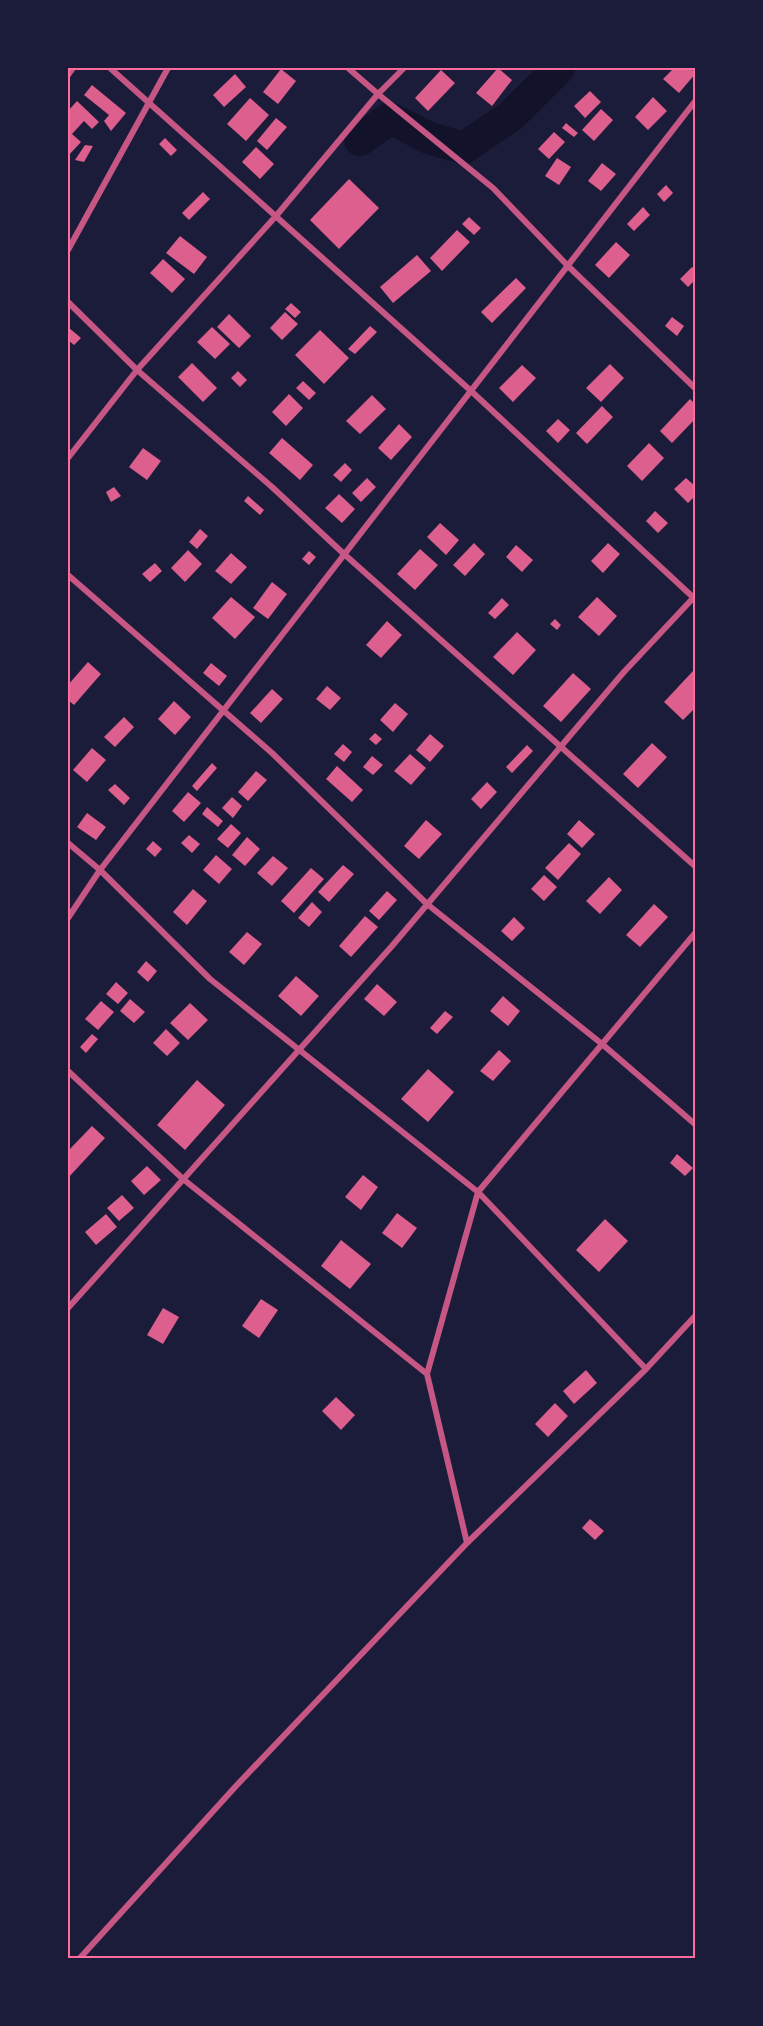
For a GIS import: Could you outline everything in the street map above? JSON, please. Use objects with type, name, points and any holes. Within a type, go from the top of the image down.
[{"type":"street","points":[[68,75],[74,68]]},
{"type":"street","points":[[69,1303],[300,1048],[427,904],[623,673],[695,597],[470,390],[110,68]]},
{"type":"street","points":[[68,250],[168,68]]},
{"type":"street","points":[[348,68],[494,188],[567,265],[696,389]]},
{"type":"street","points":[[68,458],[137,370],[276,216],[378,94],[404,68]]},
{"type":"street","points":[[68,918],[99,870],[696,100]]},
{"type":"street","points":[[68,302],[137,370],[696,867]]},
{"type":"street","points":[[68,574],[272,753],[427,904],[602,1044],[696,1125]]},
{"type":"street","points":[[68,843],[99,870],[210,979],[300,1048],[478,1192],[646,1370]]},
{"type":"street","points":[[467,1543],[427,1374],[478,1192],[696,932]]},
{"type":"street","points":[[68,1071],[183,1179],[427,1374]]},
{"type":"street","points":[[80,1959],[236,1786],[467,1543],[646,1370],[696,1315]]},
{"type":"building","points":[[498,68],[512,80],[492,106],[476,93]]},
{"type":"building","points":[[674,68],[689,68],[696,73],[679,93],[663,79]]},
{"type":"building","points":[[281,69],[296,81],[278,104],[263,92]]},
{"type":"building","points":[[441,70],[455,83],[428,111],[415,98]]},
{"type":"building","points":[[235,74],[246,87],[224,107],[213,95]]},
{"type":"building","points":[[92,85],[126,113],[111,131],[104,121],[109,115],[84,95]]},
{"type":"building","points":[[590,91],[601,102],[585,118],[574,106]]},
{"type":"building","points":[[653,97],[667,111],[648,130],[635,117]]},
{"type":"building","points":[[250,98],[269,115],[246,141],[227,124]]},
{"type":"building","points":[[77,101],[99,122],[92,129],[84,121],[72,134],[81,142],[68,156],[68,111]]},
{"type":"building","points":[[601,109],[613,120],[594,141],[582,130]]},
{"type":"building","points":[[276,118],[287,127],[267,150],[257,141]]},
{"type":"building","points":[[566,123],[578,133],[574,137],[562,128]]},
{"type":"building","points":[[554,132],[565,142],[549,159],[538,149]]},
{"type":"building","points":[[165,138],[177,150],[171,156],[159,144]]},
{"type":"building","points":[[85,145],[93,146],[84,162],[75,160]]},
{"type":"building","points":[[256,147],[274,164],[260,179],[242,162]]},
{"type":"building","points":[[557,158],[571,167],[559,185],[545,176]]},
{"type":"building","points":[[602,163],[616,174],[601,191],[588,181]]},
{"type":"building","points":[[349,179],[379,208],[339,249],[310,220]]},
{"type":"building","points":[[666,185],[673,193],[664,202],[657,194]]},
{"type":"building","points":[[203,192],[210,199],[189,220],[182,213]]},
{"type":"building","points":[[643,207],[650,215],[634,231],[627,224]]},
{"type":"building","points":[[469,217],[481,228],[474,235],[462,224]]},
{"type":"building","points":[[457,230],[470,242],[442,271],[430,258]]},
{"type":"building","points":[[180,236],[207,257],[194,274],[166,253]]},
{"type":"building","points":[[616,242],[630,255],[609,278],[595,265]]},
{"type":"building","points":[[417,255],[431,271],[393,303],[380,287]]},
{"type":"building","points":[[163,259],[185,279],[172,293],[150,273]]},
{"type":"building","points":[[692,267],[696,271],[696,279],[688,287],[680,279]]},
{"type":"building","points":[[516,278],[526,288],[492,323],[481,312]]},
{"type":"building","points":[[291,303],[301,312],[295,318],[285,309]]},
{"type":"building","points":[[285,312],[298,324],[282,340],[270,328]]},
{"type":"building","points":[[229,314],[251,336],[239,348],[217,327]]},
{"type":"building","points":[[672,317],[684,326],[677,336],[665,326]]},
{"type":"building","points":[[370,326],[377,332],[355,354],[348,349]]},
{"type":"building","points":[[68,327],[81,338],[74,345],[68,340]]},
{"type":"building","points":[[212,327],[230,344],[215,359],[197,342]]},
{"type":"building","points":[[320,330],[349,358],[324,384],[295,355]]},
{"type":"building","points":[[192,363],[217,388],[203,402],[178,377]]},
{"type":"building","points":[[610,364],[624,378],[601,402],[586,388]]},
{"type":"building","points":[[522,365],[536,378],[513,402],[499,388]]},
{"type":"building","points":[[238,371],[247,380],[240,387],[231,378]]},
{"type":"building","points":[[303,381],[316,393],[309,400],[296,388]]},
{"type":"building","points":[[289,394],[303,408],[286,426],[272,412]]},
{"type":"building","points":[[372,395],[386,409],[360,434],[346,421]]},
{"type":"building","points":[[690,399],[696,405],[696,418],[672,443],[660,431]]},
{"type":"building","points":[[602,406],[613,417],[587,444],[576,433]]},
{"type":"building","points":[[558,419],[570,430],[558,443],[546,431]]},
{"type":"building","points":[[399,424],[412,437],[391,460],[378,448]]},
{"type":"building","points":[[282,438],[313,465],[300,480],[269,453]]},
{"type":"building","points":[[649,443],[664,458],[642,481],[627,466]]},
{"type":"building","points":[[143,448],[161,461],[147,480],[129,467]]},
{"type":"building","points":[[345,463],[352,470],[341,482],[333,475]]},
{"type":"building","points":[[367,478],[376,487],[361,502],[352,493]]},
{"type":"building","points":[[686,478],[696,487],[696,495],[688,503],[674,489]]},
{"type":"building","points":[[114,487],[121,496],[111,502],[106,492]]},
{"type":"building","points":[[339,494],[355,509],[342,523],[325,508]]},
{"type":"building","points":[[248,496],[264,510],[260,515],[244,501]]},
{"type":"building","points":[[655,511],[668,523],[658,533],[646,521]]},
{"type":"building","points":[[440,523],[459,540],[446,555],[427,537]]},
{"type":"building","points":[[200,529],[208,536],[197,549],[189,542]]},
{"type":"building","points":[[474,543],[485,554],[465,576],[453,565]]},
{"type":"building","points":[[608,543],[620,554],[603,573],[591,561]]},
{"type":"building","points":[[516,545],[533,560],[522,572],[506,557]]},
{"type":"building","points":[[420,549],[438,565],[415,590],[397,574]]},
{"type":"building","points":[[188,550],[202,564],[185,582],[171,568]]},
{"type":"building","points":[[309,551],[316,557],[309,565],[302,559]]},
{"type":"building","points":[[231,553],[247,567],[231,584],[215,571]]},
{"type":"building","points":[[155,563],[162,571],[150,582],[142,574]]},
{"type":"building","points":[[272,582],[287,594],[268,619],[253,608]]},
{"type":"building","points":[[231,597],[255,617],[235,639],[212,618]]},
{"type":"building","points":[[597,597],[617,616],[599,636],[578,617]]},
{"type":"building","points":[[502,598],[509,605],[495,619],[488,613]]},
{"type":"building","points":[[555,619],[561,625],[557,630],[550,624]]},
{"type":"building","points":[[387,621],[402,635],[381,658],[366,645]]},
{"type":"building","points":[[517,632],[536,650],[513,675],[493,657]]},
{"type":"building","points":[[88,662],[101,674],[74,705],[68,700],[68,685]]},
{"type":"building","points":[[211,663],[227,676],[219,686],[203,673]]},
{"type":"building","points":[[693,671],[696,673],[696,707],[683,720],[664,702]]},
{"type":"building","points":[[573,673],[591,689],[561,722],[543,706]]},
{"type":"building","points":[[327,686],[341,698],[330,710],[316,699]]},
{"type":"building","points":[[272,689],[283,699],[261,723],[250,713]]},
{"type":"building","points":[[174,701],[191,717],[175,735],[158,719]]},
{"type":"building","points":[[395,703],[408,714],[393,732],[380,720]]},
{"type":"building","points":[[124,717],[134,727],[115,747],[104,737]]},
{"type":"building","points":[[375,733],[382,739],[376,745],[369,739]]},
{"type":"building","points":[[430,734],[444,746],[430,762],[416,750]]},
{"type":"building","points":[[652,743],[667,757],[638,788],[623,774]]},
{"type":"building","points":[[343,744],[352,752],[344,762],[334,754]]},
{"type":"building","points":[[527,745],[533,751],[512,773],[506,767]]},
{"type":"building","points":[[92,748],[106,760],[87,782],[73,770]]},
{"type":"building","points":[[410,754],[426,768],[411,785],[394,771]]},
{"type":"building","points":[[372,756],[383,765],[373,775],[363,767]]},
{"type":"building","points":[[212,763],[217,768],[197,791],[192,786]]},
{"type":"building","points":[[337,766],[363,790],[352,802],[326,779]]},
{"type":"building","points":[[256,771],[267,780],[248,801],[238,792]]},
{"type":"building","points":[[487,782],[497,792],[481,809],[471,799]]},
{"type":"building","points":[[115,784],[130,798],[124,805],[108,790]]},
{"type":"building","points":[[188,792],[201,803],[184,822],[172,811]]},
{"type":"building","points":[[232,797],[242,806],[233,818],[222,808]]},
{"type":"building","points":[[207,807],[223,821],[218,827],[202,814]]},
{"type":"building","points":[[87,813],[106,827],[96,840],[77,827]]},
{"type":"building","points":[[426,820],[442,834],[419,859],[404,846]]},
{"type":"building","points":[[579,820],[595,834],[582,848],[567,834]]},
{"type":"building","points":[[231,824],[241,833],[228,848],[217,839]]},
{"type":"building","points":[[189,835],[200,844],[192,853],[181,843]]},
{"type":"building","points":[[247,837],[260,849],[245,866],[232,855]]},
{"type":"building","points":[[153,841],[162,849],[155,857],[146,849]]},
{"type":"building","points":[[569,843],[581,854],[558,880],[545,868]]},
{"type":"building","points":[[216,855],[232,869],[219,884],[203,870]]},
{"type":"building","points":[[273,856],[288,868],[272,886],[257,873]]},
{"type":"building","points":[[343,865],[354,874],[329,902],[318,892]]},
{"type":"building","points":[[311,868],[324,879],[294,913],[281,901]]},
{"type":"building","points":[[544,875],[557,887],[544,901],[531,889]]},
{"type":"building","points":[[609,877],[622,890],[600,914],[586,901]]},
{"type":"building","points":[[193,889],[207,901],[187,925],[173,912]]},
{"type":"building","points":[[387,891],[397,900],[379,920],[369,911]]},
{"type":"building","points":[[312,902],[322,912],[309,927],[298,918]]},
{"type":"building","points":[[654,904],[668,917],[640,947],[626,935]]},
{"type":"building","points":[[365,916],[378,927],[351,957],[339,946]]},
{"type":"building","points":[[514,917],[525,928],[512,941],[501,931]]},
{"type":"building","points":[[247,932],[262,944],[244,965],[229,952]]},
{"type":"building","points":[[146,961],[157,971],[148,982],[137,972]]},
{"type":"building","points":[[296,976],[319,996],[301,1016],[278,996]]},
{"type":"building","points":[[116,982],[128,993],[118,1004],[106,994]]},
{"type":"building","points":[[377,984],[397,1002],[384,1016],[364,999]]},
{"type":"building","points":[[503,996],[520,1011],[508,1026],[490,1011]]},
{"type":"building","points":[[130,999],[145,1012],[134,1023],[120,1011]]},
{"type":"building","points":[[101,1001],[114,1012],[98,1030],[85,1019]]},
{"type":"building","points":[[190,1003],[208,1020],[188,1040],[170,1023]]},
{"type":"building","points":[[445,1011],[453,1017],[437,1034],[430,1028]]},
{"type":"building","points":[[166,1029],[180,1043],[167,1056],[153,1043]]},
{"type":"building","points":[[92,1034],[98,1039],[86,1053],[80,1047]]},
{"type":"building","points":[[499,1050],[511,1061],[493,1081],[480,1071]]},
{"type":"building","points":[[428,1069],[454,1092],[428,1122],[401,1099]]},
{"type":"building","points":[[197,1080],[225,1105],[185,1150],[157,1125]]},
{"type":"building","points":[[92,1126],[105,1138],[68,1178],[68,1151]]},
{"type":"building","points":[[677,1154],[693,1168],[685,1176],[670,1163]]},
{"type":"building","points":[[147,1166],[161,1180],[144,1195],[131,1181]]},
{"type":"building","points":[[363,1175],[378,1187],[361,1210],[345,1197]]},
{"type":"building","points":[[122,1195],[134,1208],[119,1221],[107,1208]]},
{"type":"building","points":[[397,1213],[417,1228],[402,1248],[382,1233]]},
{"type":"building","points":[[106,1214],[117,1227],[96,1245],[85,1232]]},
{"type":"building","points":[[605,1219],[628,1241],[599,1272],[576,1250]]},
{"type":"building","points":[[341,1240],[371,1264],[350,1289],[321,1266]]},
{"type":"building","points":[[261,1299],[278,1310],[259,1338],[242,1326]]},
{"type":"building","points":[[163,1308],[179,1317],[163,1344],[147,1335]]},
{"type":"building","points":[[586,1370],[597,1383],[574,1404],[563,1391]]},
{"type":"building","points":[[336,1397],[355,1415],[341,1430],[322,1411]]},
{"type":"building","points":[[555,1403],[568,1416],[548,1437],[535,1424]]},
{"type":"building","points":[[590,1519],[604,1531],[595,1540],[582,1528]]},
{"type":"waterway","points":[[360,140],[390,118],[429,138],[464,148],[512,115],[559,68]]}]
